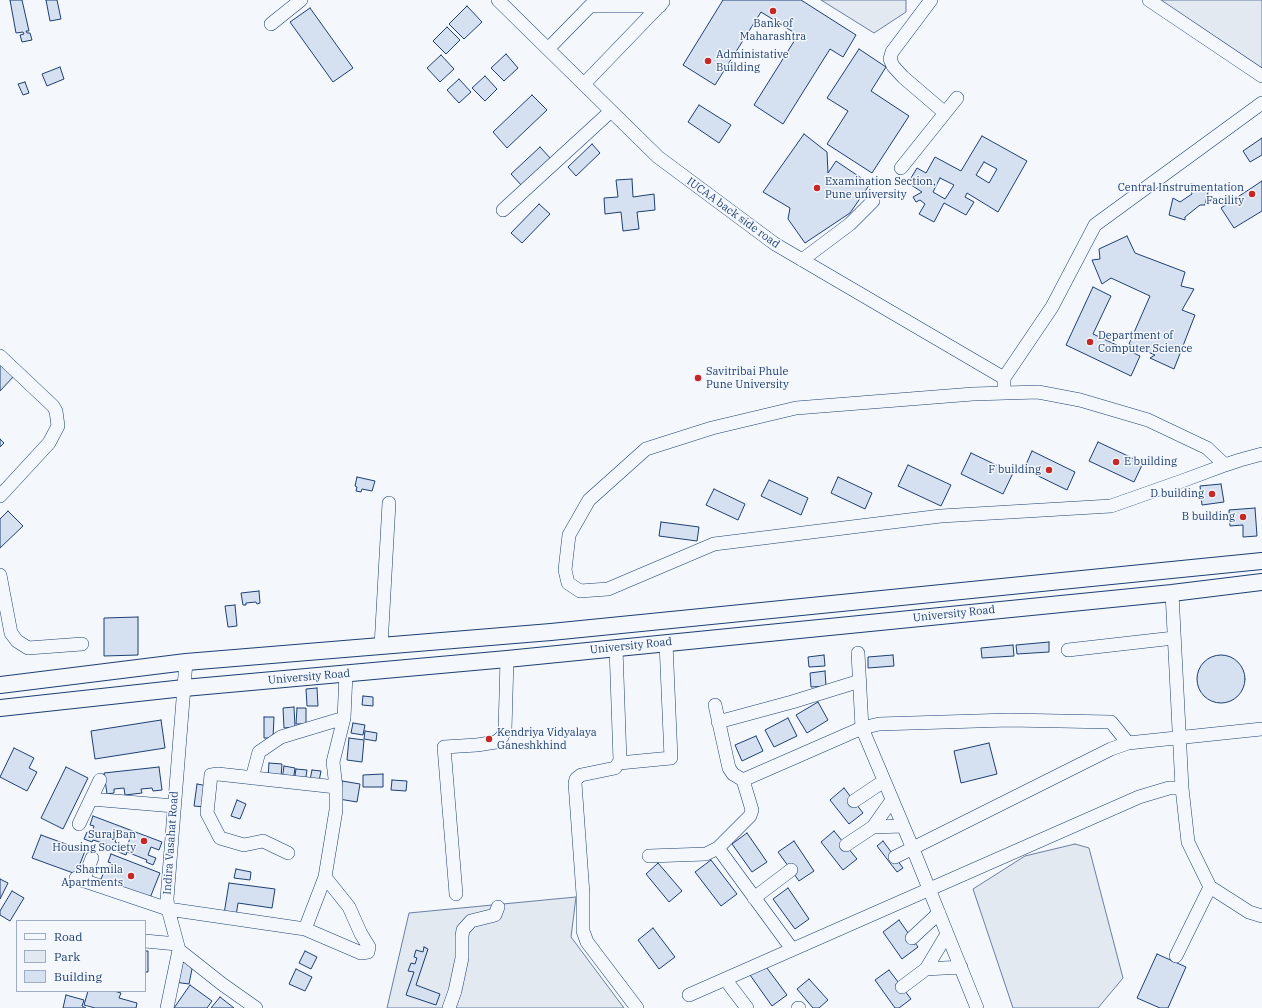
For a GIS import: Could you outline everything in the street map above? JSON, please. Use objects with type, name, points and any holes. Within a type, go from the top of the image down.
[{"type":"main road","name":"University Road","points":[[0,685],[186,662],[559,632],[1262,561]]},
{"type":"main road","name":"University Road","points":[[0,708],[184,688],[507,659],[1172,593],[1262,582]]},
{"type":"street","points":[[272,24],[301,0]]},
{"type":"street","name":"IUCAA back side road","points":[[498,0],[658,157],[774,244],[1004,378]]},
{"type":"street","points":[[931,0],[892,52],[890,59],[898,72],[945,113]]},
{"type":"street","points":[[1149,0],[1262,76]]},
{"type":"street","points":[[548,49],[590,6],[663,3]]},
{"type":"street","points":[[584,84],[663,3]]},
{"type":"street","points":[[901,168],[957,98]]},
{"type":"street","points":[[1004,393],[1004,378],[1052,307],[1095,225],[1262,104]]},
{"type":"street","points":[[503,210],[611,111]]},
{"type":"street","points":[[802,260],[850,224],[873,201]]},
{"type":"street","points":[[0,356],[53,406],[56,411],[58,426],[49,442],[3,486]]},
{"type":"street","points":[[1226,465],[1207,448],[1148,420],[1080,400],[1038,392],[973,394],[796,408],[712,428],[646,449],[589,500],[569,535],[564,570],[568,583],[580,591],[608,589],[714,544],[941,516],[1111,506],[1226,465],[1262,454]]},
{"type":"street","points":[[381,646],[389,503]]},
{"type":"street","points":[[0,575],[11,633],[17,641],[28,648],[82,644]]},
{"type":"street","points":[[1172,593],[1182,788],[1188,842],[1210,887],[1249,912],[1262,916]]},
{"type":"street","points":[[1068,650],[1174,638]]},
{"type":"street","points":[[637,1008],[587,942],[583,931],[583,894],[575,781],[581,775],[613,768],[619,763],[672,758],[666,643]]},
{"type":"street","points":[[616,648],[619,763]]},
{"type":"street","points":[[858,653],[862,728],[913,849],[977,1008]]},
{"type":"street","points":[[456,894],[444,747],[496,742],[502,737],[505,730],[507,659]]},
{"type":"street","name":"Indira Vasahat Road","points":[[178,947],[166,899],[186,662]]},
{"type":"street","points":[[306,929],[324,877],[336,810],[336,787],[333,762],[344,718],[346,674]]},
{"type":"street","points":[[718,722],[792,702],[860,681]]},
{"type":"street","points":[[649,856],[706,854],[718,848],[750,816],[752,810],[743,780],[733,774],[729,768],[715,705]]},
{"type":"street","points":[[252,778],[259,752],[281,738],[344,718]]},
{"type":"street","points":[[743,780],[862,728],[879,724],[1009,720],[1111,722],[1128,743]]},
{"type":"street","points":[[895,857],[1111,749],[1128,743],[1262,729]]},
{"type":"street","points":[[288,853],[263,841],[244,845],[220,838],[207,813],[211,775],[218,774],[336,787]]},
{"type":"street","points":[[79,824],[100,780]]},
{"type":"street","points":[[854,801],[884,781]]},
{"type":"street","points":[[689,995],[1139,797],[1169,788],[1182,788]]},
{"type":"street","points":[[91,799],[174,806]]},
{"type":"street","points":[[846,845],[873,827],[892,800]]},
{"type":"street","points":[[873,827],[903,826]]},
{"type":"street","points":[[718,848],[792,949]]},
{"type":"street","points":[[92,858],[80,880],[168,909],[306,929],[361,953],[368,952],[369,947],[361,934],[349,907],[324,877]]},
{"type":"street","points":[[754,898],[791,870]]},
{"type":"street","points":[[1176,956],[1210,887]]},
{"type":"street","points":[[449,1008],[455,991],[462,958],[463,930],[471,921],[497,914],[498,907]]},
{"type":"street","points":[[912,938],[939,913]]},
{"type":"street","points":[[902,987],[926,969],[947,934]]},
{"type":"street","points":[[146,941],[178,947],[222,984],[256,1008]]},
{"type":"street","points":[[167,1008],[178,947]]},
{"type":"street","points":[[926,969],[961,967]]},
{"type":"street","points":[[725,979],[747,1008]]},
{"type":"green space","points":[[821,0],[906,0],[906,12],[874,33]]},
{"type":"green space","points":[[1159,0],[1262,0],[1262,69]]},
{"type":"green space","points":[[1075,844],[1089,848],[1123,978],[1098,1008],[1013,1008],[973,889],[1025,856]]},
{"type":"green space","points":[[576,897],[571,937],[624,1008],[387,1008],[409,913]]},
{"type":"building","points":[[10,0],[22,0],[29,31],[26,31],[27,33],[30,33],[32,40],[22,42],[20,35],[24,34],[23,32],[16,33]]},
{"type":"building","points":[[46,0],[57,0],[61,19],[50,21]]},
{"type":"building","name":"Administative Building","points":[[723,0],[801,0],[856,35],[843,57],[830,49],[783,124],[754,105],[798,35],[761,12],[715,85],[683,65]]},
{"type":"building","points":[[467,6],[482,22],[464,39],[449,24]]},
{"type":"building","points":[[310,8],[353,68],[333,82],[290,22]]},
{"type":"building","points":[[447,27],[460,40],[446,54],[433,41]]},
{"type":"building","points":[[859,49],[886,67],[871,91],[909,116],[872,173],[827,144],[848,111],[827,98]]},
{"type":"building","points":[[506,54],[518,68],[504,81],[491,68]]},
{"type":"building","points":[[441,55],[454,69],[440,82],[427,68]]},
{"type":"building","points":[[60,67],[64,79],[47,86],[42,74]]},
{"type":"building","points":[[485,76],[497,89],[485,101],[472,88]]},
{"type":"building","points":[[459,79],[471,92],[459,103],[447,90]]},
{"type":"building","points":[[25,82],[29,93],[23,95],[18,84]]},
{"type":"building","points":[[532,95],[547,110],[507,148],[493,132]]},
{"type":"building","points":[[699,105],[731,125],[719,143],[688,122]]},
{"type":"building","name":"Examination Section, Pune university","points":[[804,134],[827,152],[828,173],[836,161],[870,184],[850,213],[805,243],[788,219],[790,208],[763,192]]},
{"type":"building","points":[[982,136],[1027,161],[998,212],[967,193],[965,197],[974,202],[966,215],[944,203],[934,222],[919,214],[925,204],[920,200],[916,202],[913,197],[922,192],[908,183],[917,168],[926,173],[935,157],[961,171]],"holes":[[[984,162],[997,169],[989,183],[976,175]],[[940,178],[954,185],[945,199],[933,192]]]},
{"type":"building","points":[[1262,138],[1262,155],[1250,162],[1243,151]]},
{"type":"building","points":[[592,144],[600,153],[576,176],[568,167]]},
{"type":"building","points":[[540,147],[551,159],[522,186],[511,174]]},
{"type":"building","points":[[632,179],[633,197],[654,194],[655,210],[637,212],[639,229],[623,231],[621,212],[605,214],[604,198],[618,197],[616,180]]},
{"type":"building","name":"Central Instrumentation Facility","points":[[1262,181],[1262,211],[1234,228],[1221,208]]},
{"type":"building","points":[[1191,184],[1209,188],[1205,205],[1200,205],[1185,217],[1185,220],[1169,215],[1173,198],[1180,202],[1192,194],[1190,188]]},
{"type":"building","points":[[539,204],[550,214],[522,243],[511,233]]},
{"type":"building","points":[[1127,236],[1135,253],[1185,272],[1181,286],[1194,289],[1182,310],[1195,315],[1174,369],[1150,358],[1155,355],[1129,344],[1150,296],[1111,278],[1102,284],[1092,260],[1100,259],[1099,249]]},
{"type":"building","name":"Department of Computer Science","points":[[1093,287],[1111,296],[1093,334],[1140,356],[1131,376],[1066,345]]},
{"type":"building","points":[[0,363],[14,376],[0,391]]},
{"type":"building","points":[[0,439],[4,443],[0,447]]},
{"type":"building","name":"E building","points":[[1098,442],[1143,463],[1134,482],[1089,461]]},
{"type":"building","name":"F building","points":[[1032,451],[1075,472],[1067,490],[1024,469]]},
{"type":"building","points":[[971,453],[1013,473],[1003,494],[961,474]]},
{"type":"building","points":[[908,465],[951,485],[941,506],[898,486]]},
{"type":"building","points":[[357,477],[375,481],[372,491],[362,489],[361,492],[356,491],[357,487],[355,486]]},
{"type":"building","points":[[838,477],[872,493],[865,509],[831,493]]},
{"type":"building","points":[[769,480],[808,498],[801,515],[761,496]]},
{"type":"building","name":"D building","points":[[1221,484],[1224,502],[1202,505],[1200,486]]},
{"type":"building","points":[[714,489],[745,504],[738,520],[706,505]]},
{"type":"building","name":"B building","points":[[1255,508],[1257,536],[1243,537],[1243,525],[1230,526],[1229,510]]},
{"type":"building","points":[[8,511],[23,526],[0,548],[0,519]]},
{"type":"building","points":[[661,522],[699,527],[697,541],[659,536]]},
{"type":"building","points":[[259,591],[260,603],[246,603],[246,605],[243,605],[241,593]]},
{"type":"building","points":[[235,605],[237,626],[228,627],[225,606]]},
{"type":"building","points":[[138,617],[138,655],[104,656],[104,618]]},
{"type":"building","points":[[1049,642],[1049,652],[1017,654],[1016,645]]},
{"type":"building","points":[[1013,645],[1014,656],[982,658],[981,648]]},
{"type":"building","points":[[824,655],[825,666],[809,667],[808,657]]},
{"type":"building","points":[[893,655],[894,666],[868,668],[868,657]]},
{"type":"building","points":[[1221,655],[1230,657],[1238,662],[1243,670],[1245,679],[1243,688],[1238,696],[1230,701],[1221,703],[1212,701],[1204,696],[1199,688],[1197,679],[1199,670],[1204,662],[1212,657]]},
{"type":"building","points":[[825,671],[826,686],[811,687],[810,673]]},
{"type":"building","points":[[317,688],[318,706],[307,706],[306,689]]},
{"type":"building","points":[[363,696],[373,697],[373,706],[362,705]]},
{"type":"building","points":[[818,702],[828,720],[807,733],[796,715]]},
{"type":"building","points":[[294,707],[295,727],[284,728],[283,708]]},
{"type":"building","points":[[297,708],[306,708],[306,724],[296,724]]},
{"type":"building","points":[[264,717],[274,717],[273,738],[264,738]]},
{"type":"building","points":[[788,718],[797,736],[774,747],[765,730]]},
{"type":"building","points":[[161,720],[165,748],[95,759],[91,731]]},
{"type":"building","points":[[353,723],[365,725],[363,735],[351,733]]},
{"type":"building","points":[[365,731],[377,733],[376,741],[364,739]]},
{"type":"building","points":[[756,736],[763,751],[742,761],[735,745]]},
{"type":"building","points":[[349,738],[364,740],[362,762],[347,760]]},
{"type":"building","points":[[989,743],[997,774],[961,783],[954,751]]},
{"type":"building","points":[[14,748],[34,758],[29,768],[37,772],[27,791],[0,777]]},
{"type":"building","points":[[269,763],[282,764],[281,777],[268,777]]},
{"type":"building","points":[[284,766],[295,768],[293,782],[282,780]]},
{"type":"building","points":[[66,767],[88,778],[63,829],[41,818]]},
{"type":"building","points":[[159,767],[162,790],[153,791],[152,788],[141,789],[142,793],[125,795],[124,788],[114,789],[114,793],[107,794],[104,773]]},
{"type":"building","points":[[296,769],[307,770],[305,783],[294,782]]},
{"type":"building","points":[[312,770],[321,771],[319,781],[310,780]]},
{"type":"building","points":[[383,774],[383,787],[363,787],[363,775]]},
{"type":"building","points":[[392,780],[407,781],[406,791],[391,790]]},
{"type":"building","points":[[342,781],[360,784],[357,802],[339,799]]},
{"type":"building","points":[[197,784],[208,786],[204,807],[194,806]]},
{"type":"building","points":[[844,788],[863,813],[849,824],[830,800]]},
{"type":"building","points":[[237,800],[246,804],[240,819],[231,816]]},
{"type":"building","name":"SurajBan Housing Society","points":[[93,816],[162,842],[159,850],[151,847],[148,855],[156,858],[153,865],[146,862],[147,860],[127,852],[126,855],[111,849],[112,846],[93,840],[92,842],[84,839],[87,832],[92,834],[94,826],[90,825]],"holes":[[[118,833],[130,838],[127,847],[115,842]]]},
{"type":"building","points":[[834,831],[857,859],[843,870],[821,842]]},
{"type":"building","points":[[747,833],[767,862],[752,872],[732,844]]},
{"type":"building","points":[[41,835],[85,851],[76,874],[32,858]]},
{"type":"building","points":[[794,841],[814,871],[799,881],[778,852]]},
{"type":"building","points":[[883,841],[903,868],[897,872],[877,846]]},
{"type":"building","name":"Sharmila Apartments","points":[[111,854],[160,873],[150,898],[101,879],[104,872],[108,873],[111,863],[108,862]]},
{"type":"building","points":[[711,860],[737,894],[721,906],[695,872]]},
{"type":"building","points":[[658,863],[682,891],[669,902],[646,874]]},
{"type":"building","points":[[236,869],[251,872],[250,880],[234,878]]},
{"type":"building","points":[[0,879],[8,883],[0,899]]},
{"type":"building","points":[[229,883],[275,889],[272,908],[238,903],[236,916],[224,914]]},
{"type":"building","points":[[788,888],[809,919],[795,929],[773,899]]},
{"type":"building","points":[[12,891],[24,898],[10,921],[0,915],[0,911]]},
{"type":"building","points":[[899,920],[918,947],[902,959],[883,932]]},
{"type":"building","points":[[653,928],[675,957],[659,969],[638,940]]},
{"type":"building","points":[[424,947],[428,949],[416,985],[440,994],[436,1005],[406,995],[414,972],[408,971],[411,963],[415,964],[417,958],[414,957],[416,950],[423,952]]},
{"type":"building","points":[[146,951],[148,951],[148,972],[146,972]]},
{"type":"building","points":[[305,951],[317,957],[311,969],[299,963]]},
{"type":"building","points":[[1157,954],[1186,967],[1168,1008],[1160,1008],[1137,998]]},
{"type":"building","points":[[179,961],[193,964],[189,984],[174,982]]},
{"type":"building","points":[[764,964],[787,995],[772,1006],[750,975]]},
{"type":"building","points":[[296,969],[312,977],[305,991],[289,984]]},
{"type":"building","points":[[889,970],[911,999],[899,1008],[895,1008],[875,980]]},
{"type":"building","points":[[809,979],[828,1000],[819,1008],[813,1008],[797,989]]},
{"type":"building","points":[[190,985],[212,1001],[207,1008],[174,1008]]},
{"type":"building","points":[[88,992],[118,992],[121,993],[119,998],[137,1003],[136,1008],[95,1008],[84,1005]]},
{"type":"building","points":[[66,995],[84,1000],[82,1006],[86,1008],[63,1008]]},
{"type":"building","points":[[220,997],[234,1008],[211,1008]]},
{"type":"place","name":"Bank of Maharashtra","points":[[773,11]]},
{"type":"place","name":"Administative Building","points":[[708,61]]},
{"type":"place","name":"Examination Section, Pune university","points":[[817,188]]},
{"type":"place","name":"Central Instrumentation Facility","points":[[1252,194]]},
{"type":"place","name":"Department of Computer Science","points":[[1090,342]]},
{"type":"place","name":"Savitribai Phule Pune University","points":[[698,378]]},
{"type":"place","name":"E building","points":[[1116,462]]},
{"type":"place","name":"F building","points":[[1049,470]]},
{"type":"place","name":"D building","points":[[1212,494]]},
{"type":"place","name":"B building","points":[[1243,517]]},
{"type":"place","name":"Kendriya Vidyalaya Ganeshkhind","points":[[489,739]]},
{"type":"place","name":"SurajBan Housing Society","points":[[144,841]]},
{"type":"place","name":"Sharmila Apartments","points":[[131,876]]}]
